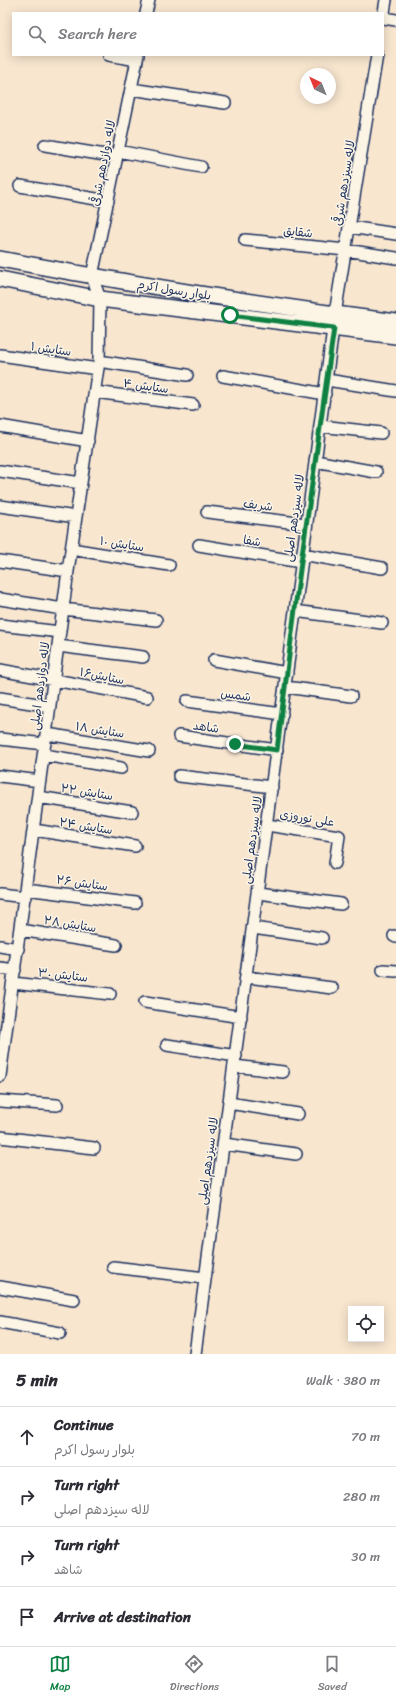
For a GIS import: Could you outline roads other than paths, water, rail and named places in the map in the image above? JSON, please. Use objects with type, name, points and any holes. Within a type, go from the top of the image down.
[{"type":"main road","name":"بلوار رسول اکرم","points":[[0,259],[260,304],[396,336]]},
{"type":"main road","name":"بلوار رسول اکرم","points":[[0,279],[100,299],[334,321],[396,322]]},
{"type":"street","points":[[146,12],[149,0]]},
{"type":"street","points":[[384,12],[386,0]]},
{"type":"street","points":[[384,18],[396,20]]},
{"type":"street","points":[[122,56],[137,57]]},
{"type":"street","name":"لاله سیزدهم شرقی","points":[[334,321],[377,56]]},
{"type":"street","name":"لاله دوازدهم شرقی","points":[[92,276],[137,57]]},
{"type":"street","points":[[131,89],[225,103]]},
{"type":"street","points":[[45,144],[201,167]]},
{"type":"street","points":[[20,186],[108,201]]},
{"type":"street","points":[[350,228],[396,234]]},
{"type":"street","name":"شقایق","points":[[245,240],[346,250],[396,258]]},
{"type":"street","name":"لاله دوازدهم اصلی","points":[[0,1076],[4,1016],[15,970],[71,549],[99,365],[100,299],[92,276]]},
{"type":"street","name":"لاله سیزدهم اصلی","points":[[194,1354],[247,977],[286,687],[301,558],[327,380],[334,321]]},
{"type":"street","name":"ستایش ۱","points":[[0,355],[187,375]]},
{"type":"street","points":[[223,376],[325,394]]},
{"type":"street","points":[[327,380],[396,391]]},
{"type":"street","name":"ستایش ۴","points":[[95,392],[193,405]]},
{"type":"street","points":[[0,426],[88,441]]},
{"type":"street","points":[[320,426],[381,433]]},
{"type":"street","points":[[315,462],[376,472]]},
{"type":"street","points":[[0,471],[81,483]]},
{"type":"street","points":[[0,506],[76,517]]},
{"type":"street","name":"شریف","points":[[207,512],[306,524]]},
{"type":"street","name":"شفا","points":[[199,545],[382,568]]},
{"type":"street","name":"ستایش ۱۰","points":[[71,549],[169,565]]},
{"type":"street","points":[[0,561],[68,571]]},
{"type":"street","points":[[0,599],[63,609],[156,620]]},
{"type":"street","points":[[295,611],[382,623]]},
{"type":"street","points":[[0,625],[60,632]]},
{"type":"street","points":[[58,646],[143,658]]},
{"type":"street","points":[[214,660],[287,673]]},
{"type":"street","name":"ستایش۱۶","points":[[0,670],[147,698]]},
{"type":"street","points":[[286,687],[351,696]]},
{"type":"street","points":[[0,698],[50,706]]},
{"type":"street","name":"شمس","points":[[187,701],[282,714]]},
{"type":"street","name":"شاهد","points":[[179,736],[277,750]]},
{"type":"street","name":"ستایش ۱۸","points":[[0,739],[46,739],[149,751]]},
{"type":"street","points":[[44,756],[121,768]]},
{"type":"street","points":[[0,776],[40,781]]},
{"type":"street","points":[[179,776],[272,788]]},
{"type":"street","name":"ستایش ۲۲","points":[[38,797],[132,812]]},
{"type":"street","name":"علی نوروزی","points":[[267,825],[339,836],[335,863]]},
{"type":"street","name":"ستایش ۲۴","points":[[34,830],[135,846]]},
{"type":"street","name":"ستایش ۲۶","points":[[0,894],[25,893],[135,903]]},
{"type":"street","points":[[258,893],[341,904]]},
{"type":"street","points":[[253,928],[322,938]]},
{"type":"street","name":"ستایش ۲۸","points":[[20,930],[116,945]]},
{"type":"street","points":[[0,946],[18,948]]},
{"type":"street","points":[[0,968],[15,970]]},
{"type":"street","points":[[383,970],[396,970]]},
{"type":"street","points":[[247,977],[332,988]]},
{"type":"street","name":"ستایش ۳۰","points":[[13,983],[110,994]]},
{"type":"street","points":[[146,1002],[241,1018]]},
{"type":"street","points":[[167,1045],[283,1072]]},
{"type":"street","points":[[0,1101],[57,1105]]},
{"type":"street","points":[[229,1103],[298,1114]]},
{"type":"street","points":[[0,1137],[94,1148]]},
{"type":"street","points":[[224,1144],[296,1154]]},
{"type":"street","points":[[113,1266],[205,1278]]},
{"type":"street","points":[[0,1287],[74,1300]]},
{"type":"street","points":[[0,1322],[60,1333]]}]
